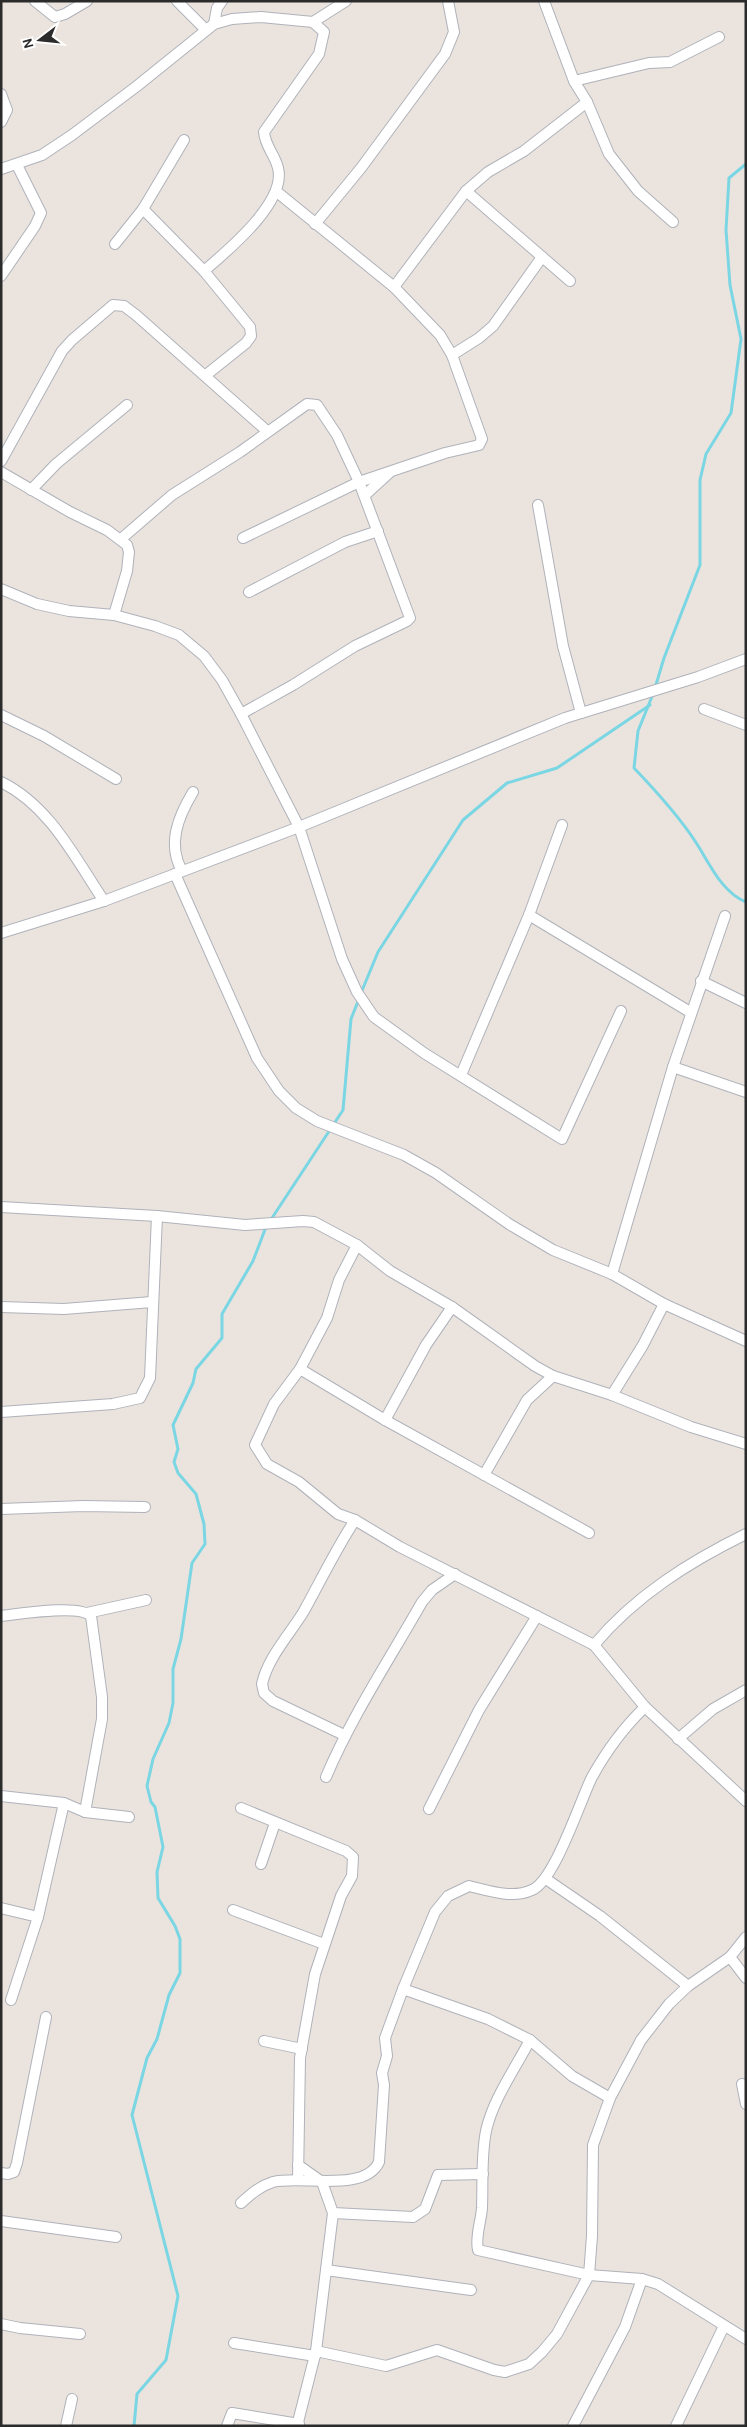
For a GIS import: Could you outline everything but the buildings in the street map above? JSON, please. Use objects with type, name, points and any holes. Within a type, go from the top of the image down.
[{"type":"street","points":[[35,1],[55,17],[65,14],[87,1]]},
{"type":"street","points":[[177,1],[210,27]]},
{"type":"street","points":[[210,27],[217,8],[222,1]]},
{"type":"street","points":[[313,22],[346,1]]},
{"type":"street","points":[[315,224],[362,168],[447,50],[454,32],[448,1]]},
{"type":"street","points":[[544,1],[574,81],[586,102],[609,154],[620,171],[673,222]]},
{"type":"street","points":[[1,169],[42,155],[72,135],[210,27],[232,19],[261,17],[313,22],[324,32],[319,54],[264,132],[266,144],[278,168],[277,192],[243,236],[204,271]]},
{"type":"street","points":[[574,81],[649,63],[670,62],[719,37]]},
{"type":"street","points":[[1,94],[7,110],[1,122]]},
{"type":"street","points":[[394,287],[466,192],[488,172],[524,150],[586,102]]},
{"type":"street","points":[[115,244],[143,209],[184,140]]},
{"type":"street","points":[[1,276],[35,226],[41,213],[17,165]]},
{"type":"street","points":[[243,538],[360,482],[392,470],[475,446],[481,442],[481,437],[452,354],[440,335],[394,287],[277,192]]},
{"type":"street","points":[[466,192],[570,281]]},
{"type":"street","points":[[143,209],[204,271],[250,327],[251,336],[246,343],[206,375]]},
{"type":"street","points":[[452,354],[479,338],[493,326],[542,257]]},
{"type":"street","points":[[1,461],[62,351],[113,305],[124,306],[206,375],[267,431]]},
{"type":"street","points":[[121,539],[172,496],[240,452],[267,431],[307,404],[317,405],[337,435],[360,482],[410,614],[408,621],[355,646],[242,714]]},
{"type":"street","points":[[31,490],[56,464],[127,405]]},
{"type":"street","points":[[365,495],[392,470]]},
{"type":"street","points":[[1,472],[121,539],[127,545],[128,560],[114,615]]},
{"type":"street","points":[[538,505],[564,646],[581,713]]},
{"type":"street","points":[[249,592],[345,542],[378,531]]},
{"type":"street","points":[[1,590],[37,604],[69,611],[114,615],[155,626],[179,636],[204,656],[222,680],[242,714],[271,776],[299,827],[342,959],[357,992],[374,1018],[424,1053],[562,1139],[621,1011]]},
{"type":"street","points":[[1,933],[104,901],[179,873],[299,827],[581,713],[698,677],[746,659]]},
{"type":"street","points":[[704,709],[746,725]]},
{"type":"street","points":[[1,715],[44,736],[116,779]]},
{"type":"street","points":[[1,782],[16,789],[47,817],[104,901]]},
{"type":"street","points":[[192,792],[182,810],[176,829],[176,860],[179,873],[257,1058],[279,1091],[296,1108],[317,1121],[404,1155],[436,1173],[509,1224],[553,1250],[612,1274],[664,1304],[746,1341]]},
{"type":"street","points":[[460,1075],[529,914],[562,825]]},
{"type":"street","points":[[529,914],[690,1012]]},
{"type":"street","points":[[612,1274],[690,1012],[725,916]]},
{"type":"street","points":[[701,981],[746,1003]]},
{"type":"street","points":[[673,1067],[746,1092]]},
{"type":"street","points":[[1,1207],[157,1216],[245,1226],[303,1221],[314,1222],[357,1245],[390,1271],[452,1307],[535,1366],[553,1376],[612,1395],[691,1427],[746,1444]]},
{"type":"street","points":[[1,1412],[113,1404],[140,1398],[150,1378],[157,1216]]},
{"type":"street","points":[[357,1245],[339,1280],[327,1318],[300,1369],[274,1404],[255,1445],[267,1464],[299,1482],[338,1514],[356,1520],[400,1547],[594,1644],[644,1707],[745,1800]]},
{"type":"street","points":[[1,1307],[64,1309],[152,1302]]},
{"type":"street","points":[[612,1395],[643,1345],[664,1304]]},
{"type":"street","points":[[385,1420],[426,1345],[452,1307]]},
{"type":"street","points":[[300,1369],[385,1420],[589,1533]]},
{"type":"street","points":[[484,1475],[527,1400],[553,1376]]},
{"type":"street","points":[[1,1509],[82,1506],[145,1507]]},
{"type":"street","points":[[344,1735],[273,1700],[264,1692],[262,1684],[280,1646],[303,1612],[339,1545],[356,1520]]},
{"type":"street","points":[[594,1644],[612,1623],[637,1601],[700,1556],[746,1534]]},
{"type":"street","points":[[326,1777],[344,1735],[364,1704],[422,1602],[432,1590],[455,1574]]},
{"type":"street","points":[[1,1616],[67,1611],[88,1613],[146,1600]]},
{"type":"street","points":[[85,1812],[102,1719],[102,1697],[93,1621],[88,1613]]},
{"type":"street","points":[[429,1809],[480,1710],[537,1616]]},
{"type":"street","points":[[678,1739],[712,1709],[746,1690]]},
{"type":"street","points":[[241,2203],[255,2191],[268,2184],[298,2180],[322,2182],[357,2178],[370,2174],[377,2166],[384,2085],[382,2073],[386,2056],[385,2038],[402,1989],[434,1912],[448,1896],[469,1886],[502,1895],[527,1892],[534,1889],[546,1878],[599,1765],[618,1734],[644,1707]]},
{"type":"street","points":[[1,1796],[64,1803],[85,1812],[129,1817]]},
{"type":"street","points":[[11,2000],[38,1917],[64,1803]]},
{"type":"street","points":[[242,1808],[346,1851],[352,1857],[352,1876],[346,1883],[315,1974],[302,2049],[298,2097],[298,2180]]},
{"type":"street","points":[[261,1864],[275,1823]]},
{"type":"street","points":[[546,1878],[600,1916],[688,1986]]},
{"type":"street","points":[[1,1908],[38,1917]]},
{"type":"street","points":[[233,1910],[324,1944]]},
{"type":"street","points":[[234,2342],[316,2353],[386,2366],[437,2350],[505,2372],[520,2369],[529,2364],[557,2334],[589,2275],[592,2236],[593,2145],[610,2098],[640,2040],[669,2004],[688,1986],[730,1958],[746,1937]]},
{"type":"street","points":[[730,1958],[746,1978]]},
{"type":"street","points":[[402,1989],[488,2019],[530,2040],[572,2076],[610,2098]]},
{"type":"street","points":[[1,2173],[14,2172],[18,2163],[46,2017]]},
{"type":"street","points":[[530,2040],[492,2112],[486,2131],[482,2210],[477,2240],[480,2252],[518,2257],[589,2275],[642,2279],[658,2284],[746,2339]]},
{"type":"street","points":[[264,2041],[302,2049]]},
{"type":"street","points":[[742,2084],[746,2104]]},
{"type":"street","points":[[227,2426],[232,2413],[298,2425],[316,2353],[333,2213],[322,2182],[298,2165]]},
{"type":"street","points":[[333,2213],[413,2217],[425,2208],[438,2175],[483,2174]]},
{"type":"street","points":[[1,2221],[116,2237]]},
{"type":"street","points":[[326,2270],[472,2290]]},
{"type":"street","points":[[573,2426],[624,2327],[642,2279]]},
{"type":"street","points":[[1,2324],[20,2328],[80,2334]]},
{"type":"street","points":[[676,2426],[724,2326]]},
{"type":"street","points":[[66,2426],[72,2399]]},
{"type":"waterway","points":[[655,688],[664,658],[700,565],[700,480],[706,454],[731,413],[741,339],[730,285],[726,230],[729,178],[746,164]]},
{"type":"waterway","points":[[653,694],[638,731],[634,768],[681,822],[723,884],[729,891],[746,902]]},
{"type":"waterway","points":[[361,993],[378,952],[463,820],[507,783],[557,768],[650,705]]},
{"type":"waterway","points":[[270,1221],[343,1110],[351,1019],[359,999]]},
{"type":"waterway","points":[[134,2426],[137,2394],[166,2360],[178,2296],[132,2115],[147,2058],[157,2039],[169,1995],[180,1973],[180,1939],[175,1926],[158,1898],[157,1872],[163,1847],[155,1807],[151,1802],[147,1786],[153,1759],[169,1723],[173,1703],[173,1669],[181,1639],[192,1563],[205,1544],[204,1524],[196,1494],[178,1473],[174,1462],[178,1449],[173,1425],[193,1383],[196,1369],[222,1338],[222,1314],[253,1261],[266,1227]]}]
